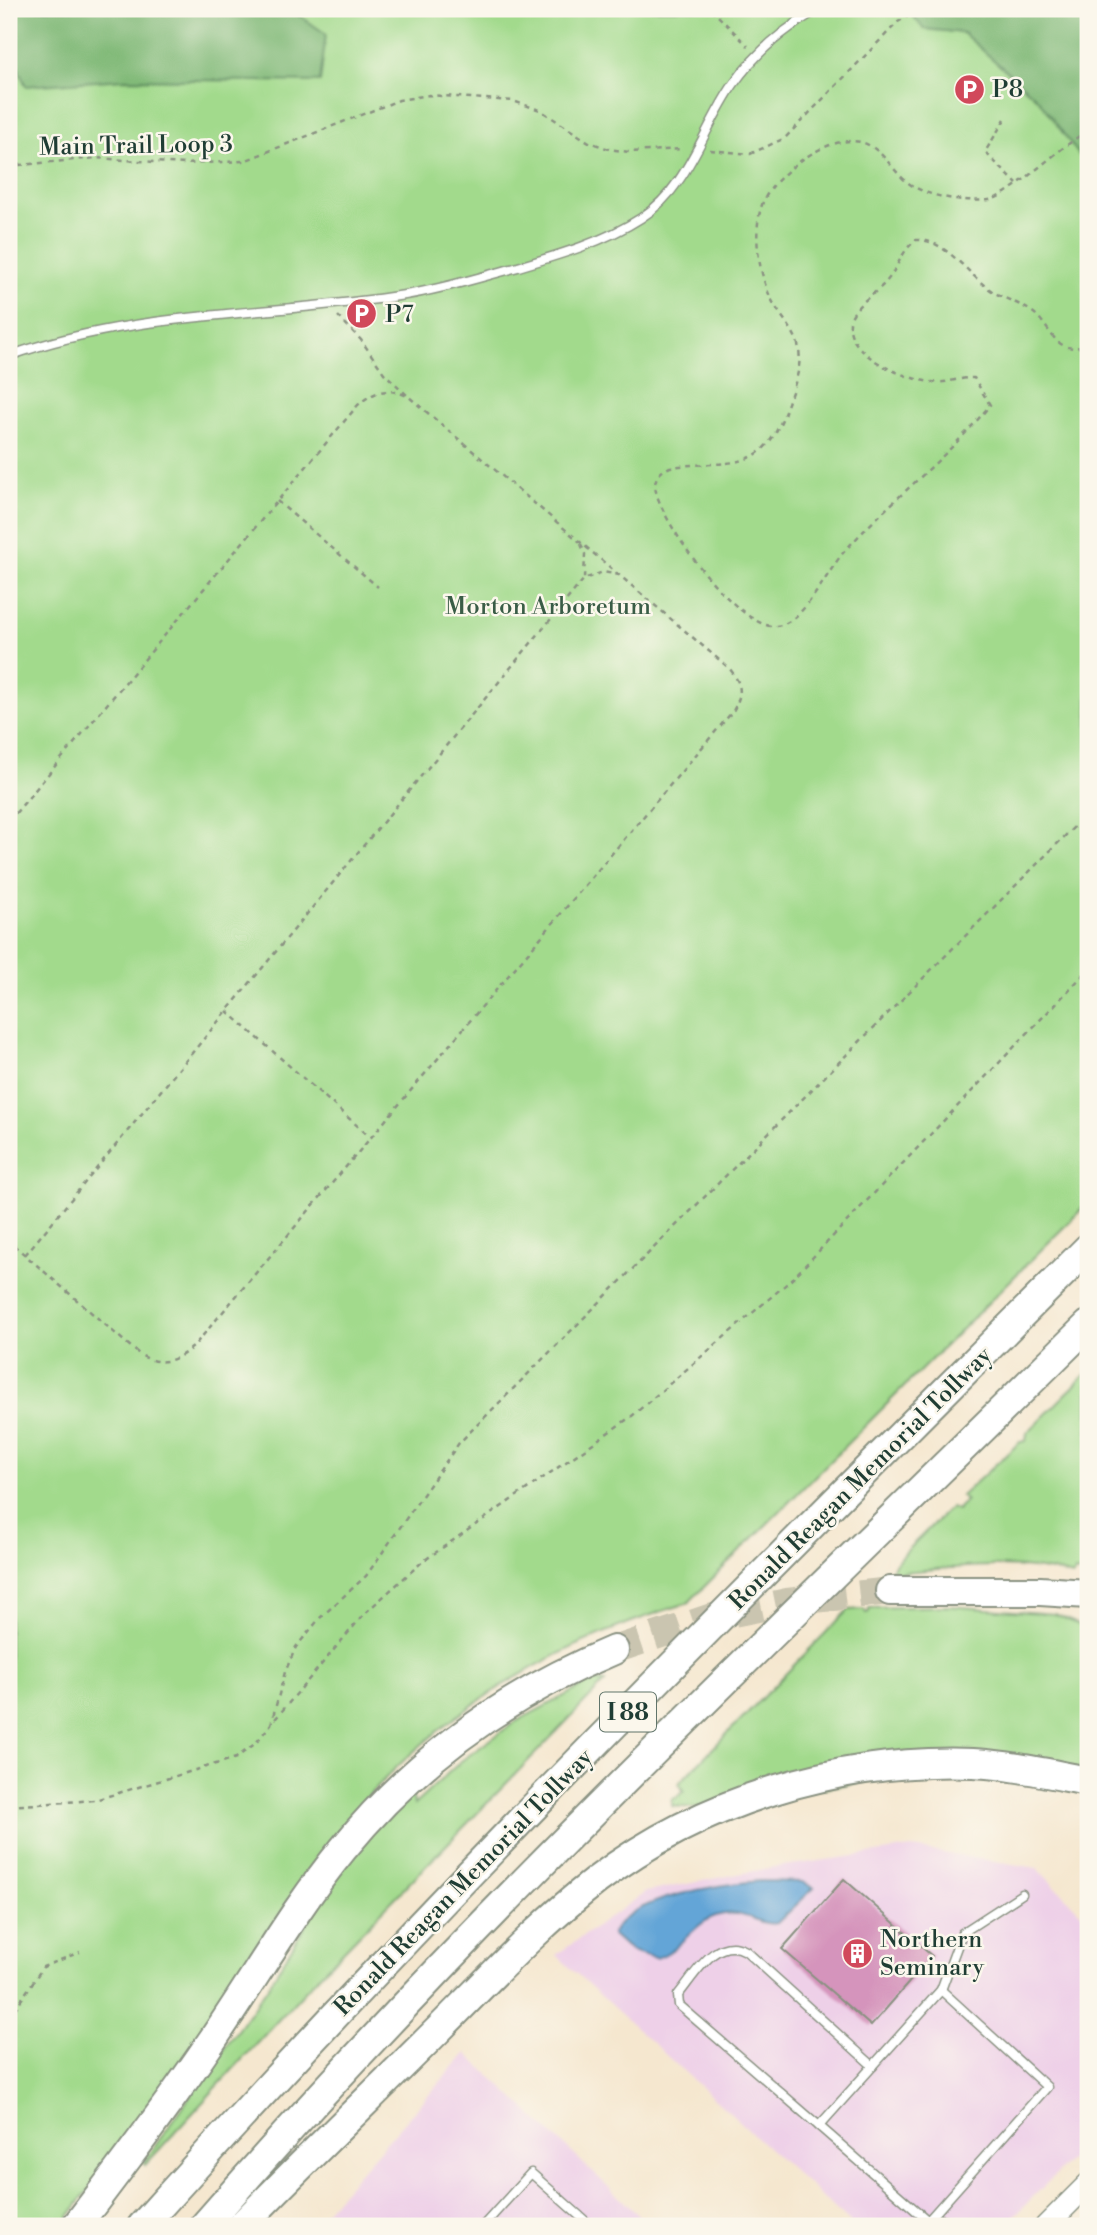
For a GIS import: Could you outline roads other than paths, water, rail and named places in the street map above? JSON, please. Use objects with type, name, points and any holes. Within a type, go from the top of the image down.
[{"type":"highway","name":"Ronald Reagan Memorial Tollway","points":[[142,2226],[324,2024],[488,1853],[1088,1248]]},
{"type":"highway","name":"Ronald Reagan Memorial Tollway","points":[[204,2226],[298,2118],[496,1909],[1088,1325]]},
{"type":"highway","points":[[890,1591],[1040,1591],[1088,1594]]},
{"type":"highway","points":[[76,2226],[169,2104],[310,1893],[378,1809],[416,1771],[485,1717],[574,1667],[614,1650]]},
{"type":"highway","points":[[241,2226],[543,1927],[598,1880],[658,1842],[713,1814],[763,1795],[845,1772],[915,1764],[975,1763],[1088,1780]]},
{"type":"highway","points":[[1038,1771],[1088,1793]]},
{"type":"main road","points":[[1046,2226],[1088,2184]]},
{"type":"lane","points":[[9,356],[79,337],[161,322],[419,292],[540,261],[591,243],[640,219],[663,200],[682,177],[733,85],[758,55],[796,22],[819,9]]},
{"type":"lane","points":[[819,2126],[941,1990],[962,1933],[1022,1894]]},
{"type":"lane","points":[[873,2066],[746,1951],[731,1945],[722,1947],[678,1995],[679,2005],[928,2221],[961,2222],[965,2226]]},
{"type":"lane","points":[[928,2221],[1047,2087],[941,1990]]},
{"type":"lane","points":[[483,2226],[531,2173],[591,2226]]},
{"type":"water","points":[[759,1881],[803,1882],[814,1888],[777,1923],[771,1924],[736,1914],[719,1915],[702,1923],[673,1949],[656,1958],[631,1951],[612,1934],[621,1921],[656,1902],[701,1889]]},
{"type":"tunnel","points":[[614,1650],[709,1618],[787,1602],[890,1591]]},
{"type":"place","name":"P8","points":[[969,89]]},
{"type":"place","name":"P7","points":[[362,314]]},
{"type":"place","name":"Northern Seminary","points":[[857,1953]]},
{"type":"park label","name":"Morton Arboretum","points":[[548,606]]}]
